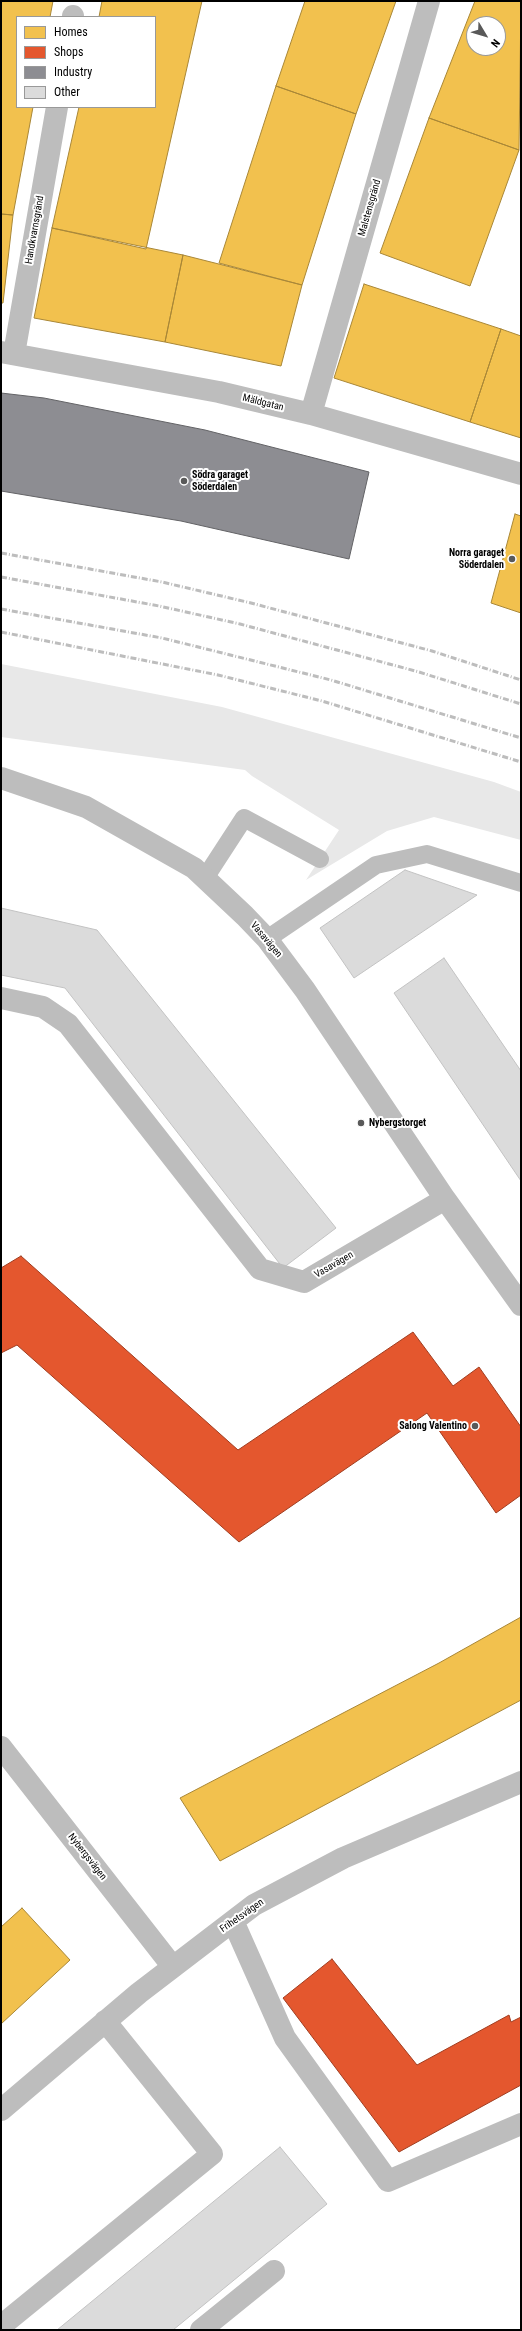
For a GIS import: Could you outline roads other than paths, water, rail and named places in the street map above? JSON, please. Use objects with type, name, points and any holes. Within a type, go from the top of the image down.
[{"type":"street","name":"Malstensgränd","points":[[311,414],[429,1]]},
{"type":"street","name":"Handkvarnsgränd","points":[[8,353],[57,108]]},
{"type":"street","name":"Mäldgatan","points":[[8,353],[219,392],[311,414],[521,474]]},
{"type":"street","name":"Vasavägen","points":[[1,778],[86,808],[194,868],[266,939],[305,990],[445,1199],[521,1305]]},
{"type":"street","name":"Vasavägen","points":[[1,998],[43,1007],[68,1024],[260,1269],[304,1282],[445,1199]]},
{"type":"street","name":"Nybergsvägen","points":[[1,1747],[174,1967]]},
{"type":"street","name":"Frihetsvägen","points":[[1,2110],[105,2021],[254,1905],[343,1858],[521,1782]]},
{"type":"street","points":[[233,1921],[285,2038],[388,2181],[521,2124]]},
{"type":"street","points":[[1,2326],[212,2154],[105,2021]]},
{"type":"street","points":[[201,2330],[274,2271]]},
{"type":"lane","points":[[204,878],[244,818],[320,860]]},
{"type":"lane","points":[[266,939],[376,865],[427,854],[521,883]]},
{"type":"railway","points":[[1,553],[162,582],[251,603],[432,651],[521,680]]},
{"type":"railway","points":[[1,577],[159,606],[240,624],[419,672],[521,704]]},
{"type":"railway","points":[[1,609],[162,638],[331,680],[521,738]]},
{"type":"railway","points":[[1,632],[218,675],[322,701],[521,762]]},
{"type":"place","name":"Södra garaget Söderdalen","points":[[184,481]]},
{"type":"place","name":"Norra garaget Söderdalen","points":[[512,559]]},
{"type":"place","name":"Nybergstorget","points":[[361,1123]]},
{"type":"place","name":"Salong Valentino","points":[[475,1426]]}]
